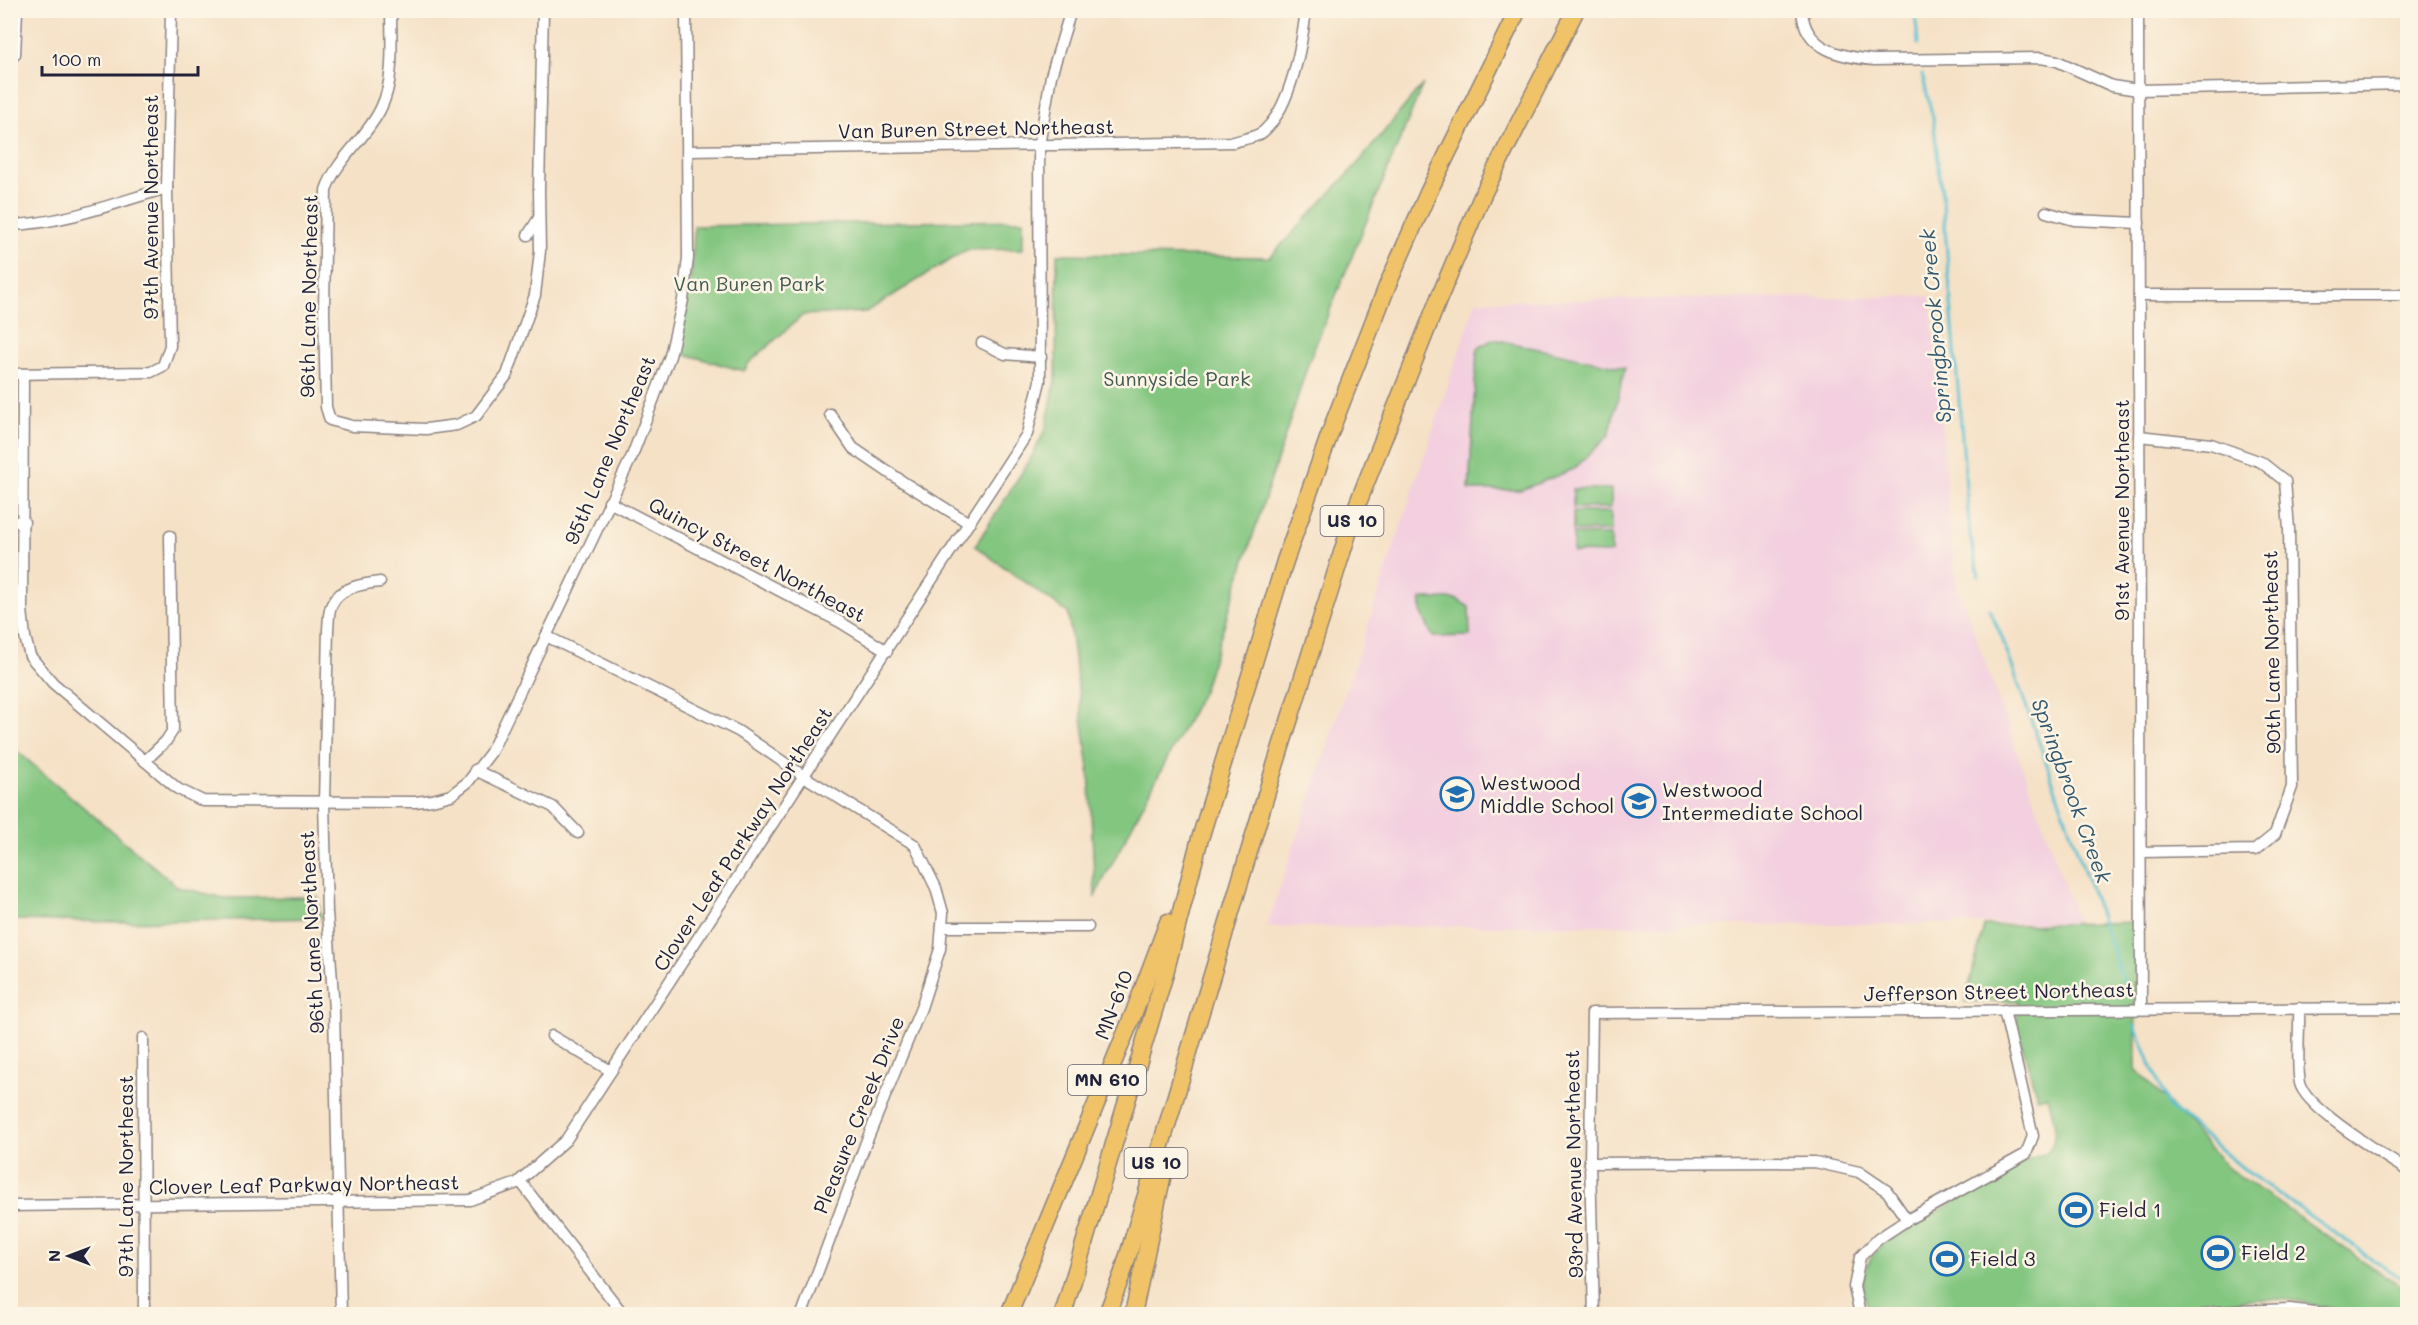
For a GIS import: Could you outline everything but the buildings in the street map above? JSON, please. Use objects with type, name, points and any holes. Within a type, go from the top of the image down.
[{"type":"highway","name":"US 10","points":[[1063,1314],[1164,977],[1199,842],[1285,561],[1334,422],[1388,284],[1428,193],[1518,10]]},
{"type":"highway","name":"US 10","points":[[1107,1314],[1123,1272],[1269,786],[1356,508],[1483,194],[1576,10]]},
{"type":"highway","name":"MN-610","points":[[1009,1314],[1133,1015],[1199,842]]},
{"type":"highway","points":[[1133,1314],[1188,1054]]},
{"type":"highway","points":[[1114,1314],[1123,1272]]},
{"type":"street","points":[[10,60],[15,54],[17,10]]},
{"type":"street","name":"97th Avenue Northeast","points":[[23,374],[151,372],[163,366],[170,346],[167,188],[171,10]]},
{"type":"street","name":"96th Lane Northeast","points":[[391,10],[387,90],[381,109],[331,175],[326,189],[324,311],[326,407],[330,420],[352,426],[426,429],[457,425],[476,416],[507,375],[535,295],[540,251],[539,218]]},
{"type":"street","points":[[528,235],[539,218],[543,10]]},
{"type":"street","name":"95th Lane Northeast","points":[[24,522],[22,610],[30,656],[53,683],[177,789],[203,801],[432,800],[451,795],[468,782],[491,752],[632,456],[670,356],[683,300],[688,258],[686,10]]},
{"type":"street","name":"Clover Leaf Parkway Northeast","points":[[10,1206],[470,1200],[520,1181],[566,1140],[1027,434],[1038,398],[1041,357],[1040,146],[1051,76],[1071,10]]},
{"type":"street","name":"Van Buren Street Northeast","points":[[688,151],[1234,142],[1264,132],[1275,118],[1301,51],[1306,10]]},
{"type":"street","points":[[1802,10],[1802,21],[1809,36],[1828,52],[1849,58],[1874,60],[2041,58],[2057,62],[2112,86],[2138,90],[2408,84]]},
{"type":"street","name":"91st Avenue Northeast","points":[[2138,10],[2140,1008]]},
{"type":"street","points":[[10,225],[24,225],[69,216],[167,188]]},
{"type":"street","points":[[2046,212],[2074,220],[2139,223]]},
{"type":"street","points":[[2139,295],[2408,295]]},
{"type":"street","points":[[982,343],[1005,354],[1041,357]]},
{"type":"street","points":[[10,374],[23,374],[24,522],[10,522]]},
{"type":"street","points":[[830,414],[853,448],[969,523]]},
{"type":"street","name":"90th Lane Northeast","points":[[2139,436],[2211,444],[2262,462],[2285,481],[2289,529],[2292,787],[2275,834],[2254,850],[2140,852]]},
{"type":"street","name":"Quincy Street Northeast","points":[[609,502],[840,622],[887,651]]},
{"type":"street","points":[[145,761],[166,741],[173,730],[170,536]]},
{"type":"street","name":"96th Lane Northeast","points":[[341,1314],[334,1009],[327,912],[324,802],[328,629],[330,605],[339,594],[361,585],[380,582]]},
{"type":"street","name":"Pleasure Creek Drive","points":[[546,636],[738,731],[805,777],[915,844],[936,888],[943,913],[940,949],[921,1008],[857,1164],[802,1314]]},
{"type":"street","points":[[475,770],[553,807],[578,833]]},
{"type":"street","points":[[942,927],[1088,927]]},
{"type":"street","points":[[2299,1008],[2300,1085],[2316,1105],[2338,1124],[2408,1171]]},
{"type":"street","name":"Jefferson Street Northeast","points":[[1592,1012],[2408,1008]]},
{"type":"street","points":[[1860,1314],[1854,1287],[1860,1257],[1878,1239],[1907,1220],[2026,1154],[2033,1136],[2004,1010]]},
{"type":"street","name":"93rd Avenue Northeast","points":[[1592,1012],[1590,1163],[1594,1314]]},
{"type":"street","points":[[552,1036],[611,1071]]},
{"type":"street","name":"97th Lane Northeast","points":[[143,1038],[144,1314]]},
{"type":"street","points":[[1590,1163],[1815,1162],[1859,1172],[1887,1191],[1907,1220]]},
{"type":"street","points":[[520,1181],[623,1314]]},
{"type":"street","points":[[2205,1314],[2290,1309],[2330,1314]]},
{"type":"shaded area","points":[[1930,296],[1955,578],[2078,923],[1267,927],[1476,301]]},
{"type":"green space","name":"Sunnyside Park","points":[[1423,84],[1309,361],[1203,691],[1095,896],[1089,769],[1068,613],[975,546],[1031,458],[1046,428],[1056,376],[1057,254],[1270,257],[1359,162]]},
{"type":"green space","name":"Van Buren Park","points":[[1023,220],[1023,249],[966,250],[866,312],[803,315],[748,364],[744,371],[677,352],[689,289],[694,226]]},
{"type":"green space","points":[[1493,339],[1625,368],[1609,435],[1574,469],[1521,490],[1469,490],[1477,349]]},
{"type":"green space","points":[[1573,489],[1611,489],[1611,508],[1573,508]]},
{"type":"green space","points":[[1573,512],[1611,512],[1611,531],[1573,531]]},
{"type":"green space","points":[[1573,534],[1611,535],[1611,553],[1573,552]]},
{"type":"green space","points":[[1421,599],[1456,599],[1469,607],[1470,636],[1433,637],[1421,612]]},
{"type":"green space","points":[[11,746],[178,887],[224,898],[318,897],[321,918],[119,922],[11,920]]},
{"type":"green space","points":[[2135,922],[2136,1069],[2228,1168],[2407,1291],[2407,1314],[2362,1315],[2305,1302],[2273,1299],[2227,1302],[2168,1314],[1873,1314],[1869,1309],[1864,1295],[1865,1273],[1871,1258],[1886,1242],[2025,1160],[2043,1154],[2053,1143],[2054,1127],[2048,1096],[2037,1098],[2017,1026],[2018,1001],[1965,1002],[1984,926]]},
{"type":"waterway","name":"Springbrook Creek","points":[[1915,10],[1918,44]]},
{"type":"waterway","name":"Springbrook Creek","points":[[1922,74],[1933,118],[1943,204],[1970,536],[1979,576]]},
{"type":"waterway","name":"Springbrook Creek","points":[[1989,609],[2001,635],[2124,983]]},
{"type":"waterway","name":"Springbrook Creek","points":[[2135,1026],[2168,1106],[2250,1174],[2408,1284]]},
{"type":"place","name":"Westwood Middle School","points":[[1457,794]]},
{"type":"place","name":"Westwood Intermediate School","points":[[1639,801]]},
{"type":"place","name":"Field 1","points":[[2076,1210]]},
{"type":"place","name":"Field 2","points":[[2218,1253]]},
{"type":"place","name":"Field 3","points":[[1947,1259]]}]
